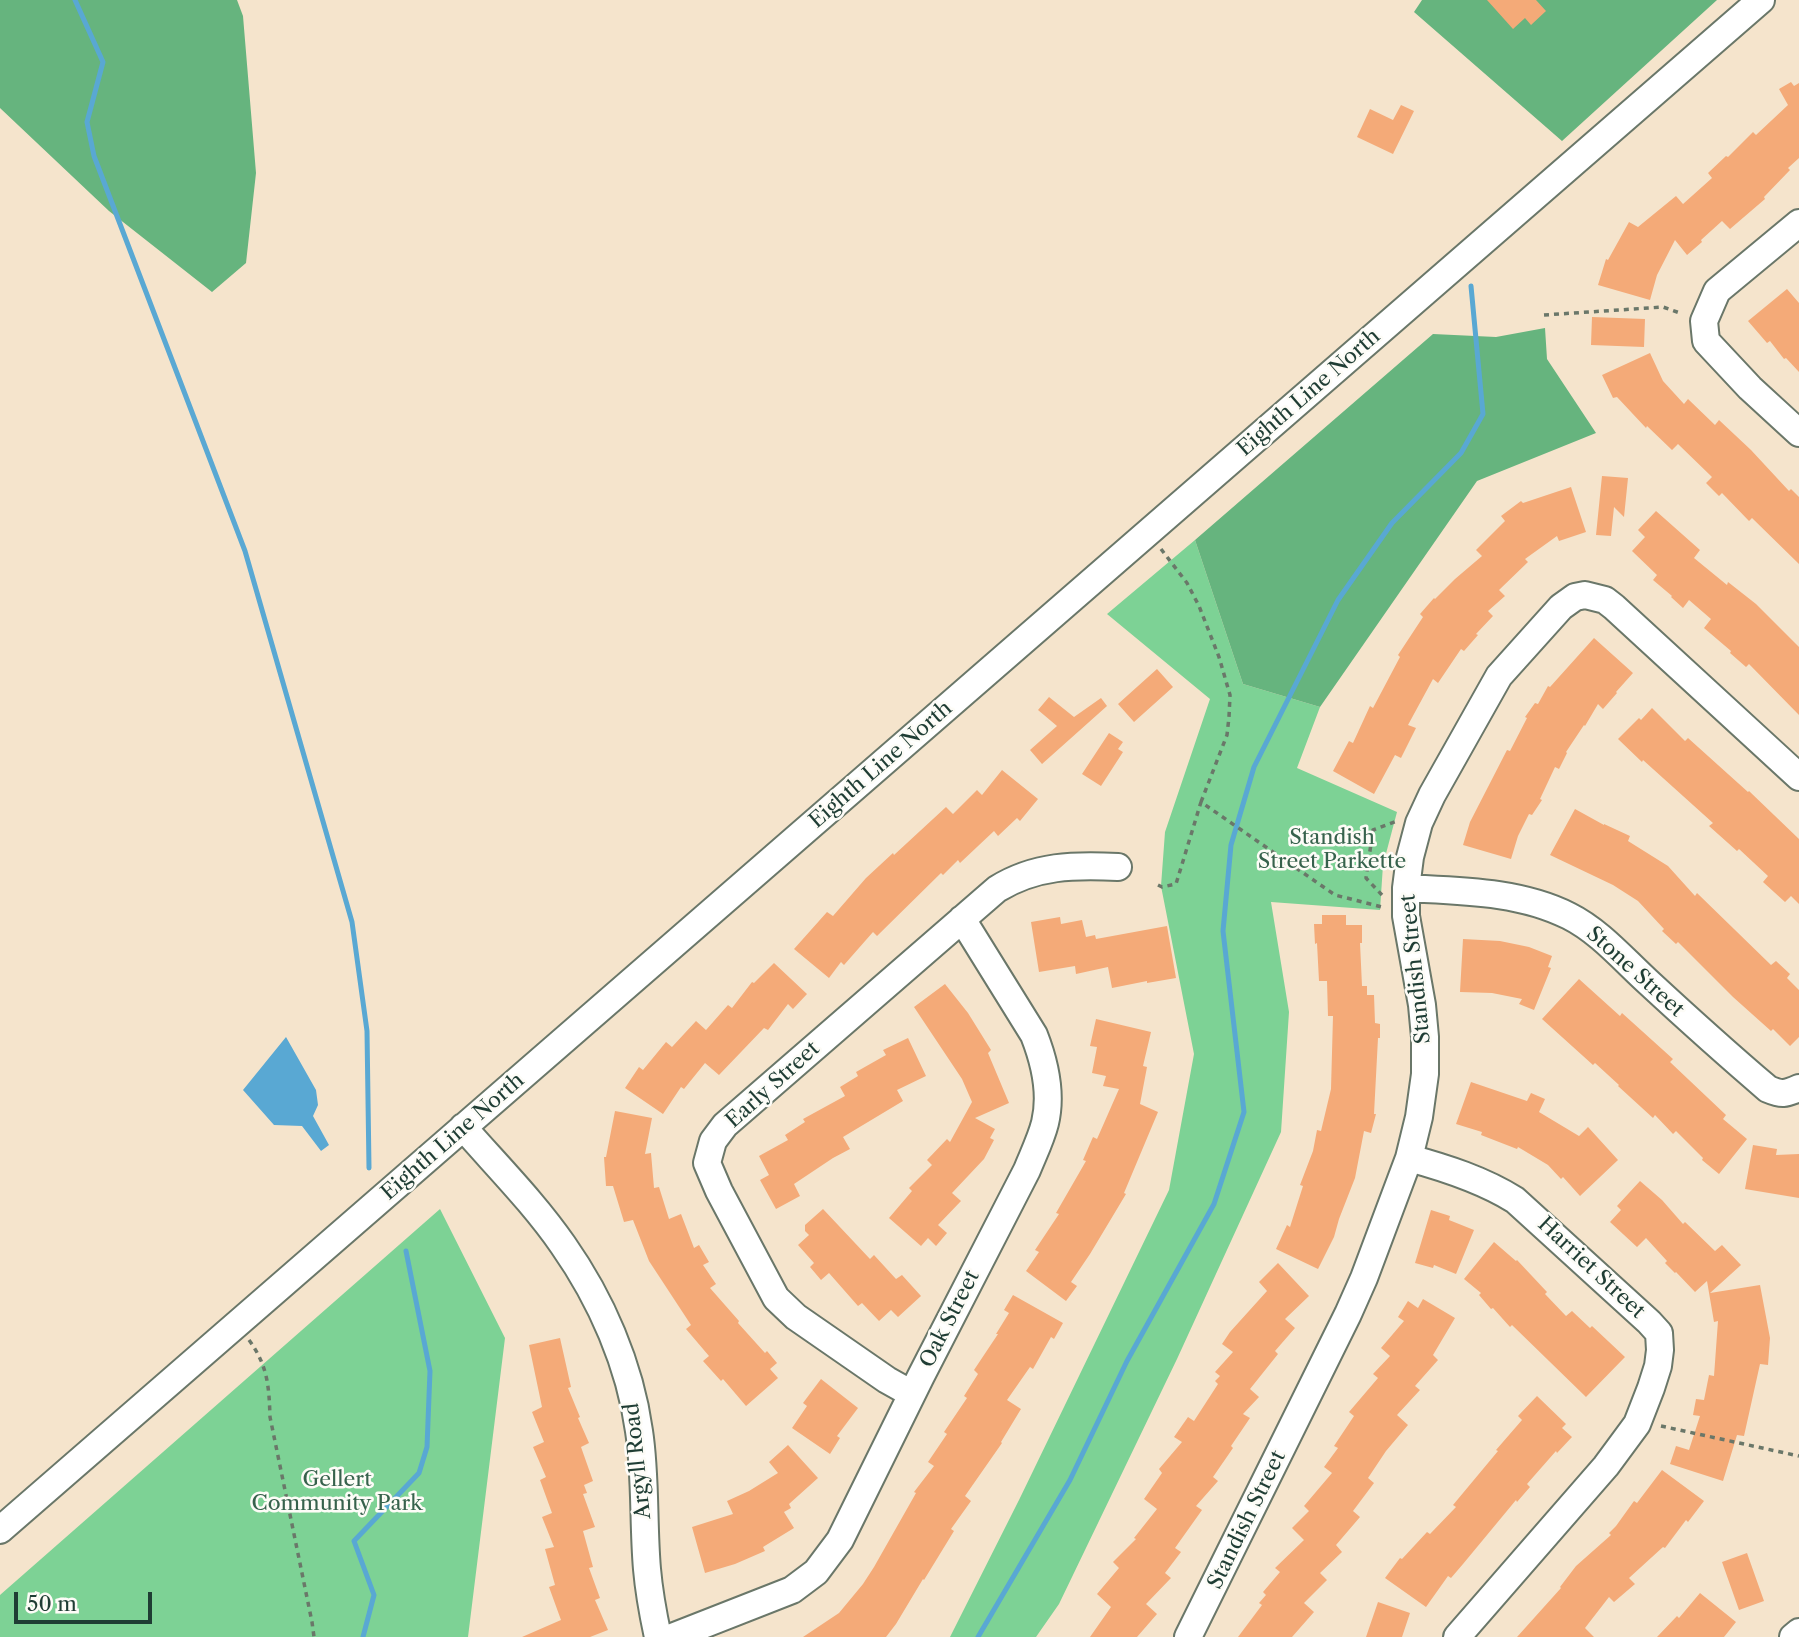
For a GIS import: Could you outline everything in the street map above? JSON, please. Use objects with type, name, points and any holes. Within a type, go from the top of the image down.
[{"type":"street","name":"Eighth Line North","points":[[0,1530],[1761,0]]},
{"type":"street","points":[[1799,223],[1717,291],[1704,321],[1706,341],[1750,388],[1799,433]]},
{"type":"street","name":"Standish Street","points":[[1188,1637],[1348,1314],[1409,1158],[1419,1117],[1425,1074],[1425,1037],[1422,1005],[1405,916],[1394,891],[1410,857],[1419,823],[1432,796],[1499,676],[1561,607],[1575,597],[1585,595],[1605,600],[1799,777]]},
{"type":"street","name":"Early Street","points":[[912,1394],[887,1380],[796,1317],[776,1298],[707,1163],[713,1141],[725,1125],[997,889],[1028,874],[1065,866],[1118,867]]},
{"type":"street","name":"Stone Street","points":[[1394,891],[1490,894],[1514,898],[1570,916],[1596,934],[1768,1089],[1786,1094],[1799,1088]]},
{"type":"street","name":"Oak Street","points":[[672,1637],[792,1590],[816,1572],[840,1540],[1027,1170],[1045,1122],[1048,1103],[1046,1074],[1041,1054],[1034,1035],[962,919]]},
{"type":"street","name":"Argyll Road","points":[[463,1128],[563,1245],[590,1288],[612,1334],[631,1391],[639,1429],[643,1462],[647,1570],[658,1637]]},
{"type":"street","name":"Harriet Street","points":[[1409,1158],[1495,1187],[1515,1200],[1640,1312],[1659,1333],[1658,1366],[1637,1424],[1606,1466],[1457,1637]]},
{"type":"street","points":[[1793,1637],[1799,1633]]},
{"type":"path","points":[[1544,315],[1663,307],[1680,313]]},
{"type":"path","points":[[1158,885],[1162,887],[1175,884],[1201,802],[1227,734],[1230,695],[1219,657],[1199,606],[1187,583],[1159,546]]},
{"type":"path","points":[[1201,802],[1335,895],[1382,907]]},
{"type":"path","points":[[1394,891],[1366,878],[1373,830],[1397,821]]},
{"type":"path","points":[[248,1338],[259,1353],[269,1382],[270,1417],[314,1637]]},
{"type":"path","points":[[1661,1426],[1799,1456]]},
{"type":"green space","points":[[0,0],[237,0],[243,16],[256,173],[246,263],[212,292],[109,211],[0,108]]},
{"type":"green space","points":[[1422,0],[1717,0],[1562,141],[1414,12]]},
{"type":"green space","points":[[1545,328],[1547,359],[1596,433],[1477,481],[1320,707],[1243,684],[1195,540],[1433,334],[1496,337]]},
{"type":"green space","name":"Standish Street Parkette","points":[[1195,540],[1243,684],[1320,707],[1297,768],[1397,812],[1383,865],[1380,910],[1271,902],[1289,1012],[1281,1132],[1177,1359],[1059,1604],[1036,1637],[950,1637],[1169,1190],[1194,1054],[1161,886],[1165,832],[1210,699],[1107,614]]},
{"type":"green space","name":"Gellert Community Park","points":[[440,1209],[505,1338],[468,1637],[0,1637],[0,1595]]},
{"type":"water","points":[[286,1037],[316,1090],[318,1105],[313,1116],[329,1145],[321,1151],[302,1126],[274,1125],[243,1090]]},
{"type":"building","points":[[1487,0],[1536,0],[1546,11],[1531,25],[1525,18],[1513,29]]},
{"type":"building","points":[[1791,82],[1794,86],[1799,83],[1799,158],[1765,199],[1730,229],[1722,221],[1687,255],[1675,240],[1657,275],[1650,300],[1598,285],[1606,259],[1608,260],[1629,222],[1638,227],[1676,196],[1683,204],[1712,178],[1708,173],[1726,156],[1753,132],[1756,135],[1788,105],[1779,89]]},
{"type":"building","points":[[1401,105],[1414,111],[1393,154],[1357,137],[1370,109],[1393,120]]},
{"type":"building","points":[[1787,289],[1799,303],[1799,372],[1770,341],[1767,343],[1748,321]]},
{"type":"building","points":[[1592,317],[1645,319],[1644,347],[1591,345]]},
{"type":"building","points":[[1650,353],[1663,381],[1684,404],[1688,399],[1715,425],[1719,420],[1789,491],[1791,489],[1799,497],[1799,564],[1752,518],[1749,521],[1722,493],[1719,496],[1706,483],[1712,477],[1678,444],[1672,450],[1647,426],[1646,428],[1617,397],[1613,398],[1602,375]]},
{"type":"building","points":[[1602,476],[1628,478],[1624,517],[1614,507],[1611,536],[1596,535]]},
{"type":"building","points":[[1571,487],[1586,532],[1559,541],[1557,536],[1525,559],[1528,562],[1499,590],[1505,596],[1488,611],[1493,616],[1464,651],[1461,649],[1438,683],[1433,679],[1408,725],[1416,728],[1401,758],[1395,755],[1374,794],[1333,771],[1349,741],[1353,743],[1370,706],[1373,708],[1400,657],[1398,655],[1423,617],[1420,614],[1434,598],[1482,556],[1476,550],[1505,521],[1501,516],[1521,501],[1523,503]]},
{"type":"building","points":[[1656,511],[1700,550],[1694,558],[1756,604],[1799,647],[1799,715],[1749,664],[1746,667],[1704,628],[1711,619],[1689,600],[1683,608],[1653,580],[1657,575],[1632,551],[1645,537],[1638,530]]},
{"type":"building","points":[[1594,638],[1633,673],[1603,709],[1598,704],[1566,752],[1559,769],[1555,767],[1540,799],[1542,800],[1532,815],[1529,814],[1518,836],[1511,859],[1463,845],[1470,822],[1507,750],[1510,751],[1527,718],[1525,717],[1535,703],[1538,704],[1548,686],[1550,687]]},
{"type":"building","points":[[1157,669],[1173,687],[1134,722],[1118,704]]},
{"type":"building","points":[[1049,697],[1074,717],[1101,698],[1107,706],[1042,764],[1030,750],[1057,726],[1038,710]]},
{"type":"building","points":[[1652,708],[1685,741],[1688,738],[1799,839],[1799,904],[1791,896],[1785,902],[1763,882],[1768,876],[1709,826],[1713,823],[1618,739]]},
{"type":"building","points":[[1109,733],[1123,742],[1118,749],[1123,752],[1101,786],[1082,774]]},
{"type":"building","points":[[1002,770],[1038,799],[1020,821],[1017,818],[998,836],[994,831],[960,863],[958,860],[943,875],[941,873],[877,936],[873,932],[844,965],[841,962],[829,978],[794,949],[827,912],[833,916],[866,878],[946,807],[953,814],[977,790],[982,795]]},
{"type":"building","points":[[1575,809],[1630,836],[1628,841],[1668,866],[1695,896],[1697,893],[1771,965],[1776,961],[1790,974],[1787,978],[1799,990],[1799,1037],[1790,1046],[1733,997],[1678,942],[1676,944],[1662,931],[1664,929],[1638,901],[1613,885],[1550,855]]},
{"type":"building","points":[[1322,915],[1346,915],[1346,925],[1362,925],[1362,986],[1367,986],[1367,995],[1374,995],[1375,1023],[1380,1024],[1380,1038],[1376,1114],[1371,1133],[1364,1131],[1355,1178],[1334,1237],[1318,1269],[1276,1249],[1287,1225],[1290,1227],[1317,1130],[1321,1131],[1331,1089],[1333,1016],[1328,1016],[1327,981],[1319,981],[1317,943],[1315,944],[1314,924],[1322,924]]},
{"type":"building","points":[[1060,917],[1061,924],[1082,920],[1086,937],[1095,935],[1096,939],[1167,926],[1176,978],[1112,988],[1108,967],[1076,974],[1075,966],[1039,972],[1031,922]]},
{"type":"building","points":[[1463,939],[1500,941],[1529,947],[1552,956],[1548,967],[1551,968],[1534,1010],[1519,1004],[1522,999],[1492,993],[1460,992]]},
{"type":"building","points":[[774,963],[807,994],[793,1009],[788,1004],[768,1030],[764,1028],[719,1075],[705,1063],[684,1089],[681,1087],[663,1114],[625,1088],[639,1067],[643,1070],[666,1042],[672,1047],[696,1021],[706,1030],[728,1005],[732,1008],[752,982]]},
{"type":"building","points":[[1579,979],[1673,1059],[1670,1062],[1726,1115],[1723,1119],[1747,1139],[1719,1174],[1702,1160],[1676,1131],[1673,1134],[1655,1115],[1653,1118],[1595,1063],[1593,1065],[1542,1019]]},
{"type":"building","points":[[945,984],[968,1013],[991,1050],[988,1053],[1009,1103],[975,1118],[995,1129],[990,1138],[994,1140],[984,1159],[952,1193],[961,1201],[938,1225],[947,1233],[936,1246],[928,1238],[921,1246],[889,1218],[912,1191],[909,1188],[932,1165],[927,1160],[947,1139],[950,1142],[972,1102],[962,1079],[914,1007]]},
{"type":"building","points":[[1096,1019],[1151,1032],[1143,1066],[1147,1067],[1140,1104],[1158,1112],[1124,1193],[1126,1194],[1071,1282],[1077,1286],[1066,1301],[1026,1271],[1039,1252],[1035,1250],[1059,1214],[1056,1213],[1086,1161],[1083,1160],[1093,1137],[1097,1139],[1119,1089],[1103,1086],[1106,1076],[1092,1073],[1097,1047],[1090,1046]]},
{"type":"building","points":[[908,1038],[926,1076],[897,1090],[903,1101],[843,1137],[850,1149],[794,1184],[800,1196],[776,1209],[760,1180],[769,1175],[759,1156],[788,1140],[785,1135],[805,1122],[803,1119],[845,1096],[840,1087],[858,1076],[856,1072],[886,1055],[883,1050]]},
{"type":"building","points":[[1471,1082],[1527,1101],[1531,1093],[1545,1099],[1539,1112],[1579,1136],[1588,1127],[1618,1160],[1580,1196],[1548,1165],[1518,1147],[1517,1149],[1481,1135],[1482,1132],[1456,1124]]},
{"type":"building","points":[[615,1111],[652,1118],[645,1154],[651,1153],[654,1188],[659,1187],[669,1219],[681,1214],[694,1248],[699,1245],[709,1262],[703,1265],[716,1284],[710,1288],[738,1323],[777,1363],[770,1369],[778,1378],[746,1406],[703,1361],[709,1356],[686,1329],[691,1325],[649,1261],[633,1220],[624,1222],[613,1186],[606,1186],[604,1157]]},
{"type":"building","points":[[1753,1145],[1777,1149],[1776,1155],[1799,1154],[1799,1198],[1745,1189]]},
{"type":"building","points":[[1640,1181],[1715,1251],[1722,1245],[1741,1265],[1710,1293],[1760,1285],[1770,1338],[1768,1365],[1760,1364],[1744,1436],[1737,1435],[1723,1481],[1670,1464],[1676,1446],[1689,1450],[1700,1416],[1693,1415],[1696,1399],[1704,1400],[1709,1375],[1714,1376],[1718,1321],[1714,1322],[1707,1281],[1695,1292],[1665,1263],[1667,1261],[1646,1238],[1637,1247],[1610,1222],[1621,1210],[1617,1206]]},
{"type":"building","points":[[823,1209],[870,1259],[874,1255],[896,1279],[902,1275],[921,1296],[898,1317],[891,1310],[879,1321],[862,1303],[858,1306],[829,1273],[821,1280],[810,1267],[814,1263],[798,1245],[809,1235],[805,1231],[805,1225]]},
{"type":"building","points":[[1431,1210],[1450,1216],[1449,1220],[1474,1230],[1456,1274],[1434,1265],[1433,1268],[1415,1263]]},
{"type":"building","points":[[1494,1242],[1517,1260],[1566,1316],[1572,1311],[1625,1357],[1586,1397],[1512,1325],[1510,1327],[1493,1308],[1491,1309],[1479,1295],[1481,1293],[1464,1279]]},
{"type":"building","points":[[1278,1263],[1309,1296],[1285,1319],[1295,1328],[1275,1351],[1278,1354],[1250,1389],[1259,1397],[1243,1414],[1250,1418],[1213,1477],[1218,1481],[1196,1506],[1202,1510],[1175,1548],[1181,1552],[1165,1573],[1171,1578],[1146,1604],[1157,1614],[1137,1637],[1090,1637],[1111,1607],[1097,1594],[1119,1568],[1113,1562],[1136,1539],[1134,1538],[1157,1509],[1144,1499],[1162,1473],[1159,1469],[1182,1442],[1174,1437],[1188,1417],[1194,1421],[1218,1384],[1215,1381],[1220,1376],[1215,1372],[1233,1352],[1222,1344],[1267,1291],[1259,1282]]},
{"type":"building","points":[[1013,1295],[1063,1323],[1054,1339],[1051,1337],[1033,1369],[1030,1367],[1007,1400],[1021,1409],[1002,1443],[965,1496],[971,1501],[951,1529],[954,1531],[924,1580],[886,1637],[803,1637],[839,1613],[874,1567],[916,1493],[914,1492],[934,1466],[928,1462],[967,1398],[964,1396],[978,1374],[974,1370],[1009,1313],[1004,1310]]},
{"type":"building","points":[[1423,1299],[1455,1318],[1433,1355],[1438,1360],[1415,1386],[1420,1390],[1397,1415],[1408,1425],[1368,1478],[1374,1483],[1353,1511],[1360,1517],[1336,1545],[1342,1552],[1320,1573],[1327,1580],[1304,1603],[1314,1612],[1292,1637],[1238,1637],[1262,1605],[1259,1603],[1266,1595],[1263,1592],[1280,1572],[1275,1568],[1304,1540],[1292,1528],[1309,1511],[1304,1506],[1332,1473],[1324,1467],[1338,1448],[1334,1446],[1354,1416],[1349,1412],[1378,1378],[1373,1374],[1390,1356],[1381,1348],[1404,1321],[1398,1317],[1408,1301],[1418,1308]]},
{"type":"building","points":[[560,1338],[571,1387],[568,1388],[589,1443],[581,1447],[593,1481],[584,1485],[587,1493],[583,1494],[595,1527],[583,1531],[593,1567],[589,1568],[600,1598],[595,1600],[608,1630],[590,1637],[522,1637],[561,1620],[549,1587],[555,1585],[545,1549],[554,1547],[542,1517],[552,1513],[540,1480],[546,1477],[533,1447],[544,1442],[532,1412],[542,1407],[529,1345]]},
{"type":"building","points":[[821,1379],[858,1408],[837,1436],[840,1438],[830,1454],[792,1428],[807,1406],[803,1403]]},
{"type":"building","points":[[1537,1396],[1566,1424],[1562,1428],[1572,1437],[1527,1484],[1530,1487],[1451,1578],[1448,1576],[1426,1607],[1385,1578],[1400,1558],[1402,1559],[1427,1532],[1430,1534],[1456,1507],[1453,1505],[1522,1420],[1518,1416]]},
{"type":"building","points":[[788,1445],[818,1478],[789,1504],[791,1508],[784,1512],[794,1528],[763,1547],[765,1551],[705,1573],[692,1527],[733,1514],[727,1501],[778,1473],[769,1462]]},
{"type":"building","points":[[1662,1470],[1704,1501],[1665,1548],[1629,1578],[1635,1584],[1614,1602],[1609,1597],[1585,1628],[1594,1637],[1517,1637],[1561,1588],[1576,1566],[1611,1535],[1609,1533],[1634,1501],[1637,1503]]},
{"type":"building","points":[[1747,1553],[1764,1601],[1739,1610],[1722,1562]]},
{"type":"building","points":[[1700,1593],[1736,1622],[1724,1637],[1657,1637],[1677,1616],[1679,1618]]},
{"type":"building","points":[[1378,1602],[1410,1613],[1402,1637],[1366,1637]]},
{"type":"waterway","points":[[75,0],[103,62],[87,122],[94,156],[245,551],[352,922],[367,1031],[369,1168]]},
{"type":"waterway","points":[[978,1637],[1070,1480],[1127,1361],[1214,1204],[1244,1112],[1223,931],[1231,845],[1254,767],[1338,600],[1392,523],[1461,453],[1483,414],[1471,286]]},
{"type":"waterway","points":[[363,1637],[374,1595],[354,1541],[419,1473],[427,1447],[430,1371],[406,1251]]}]
